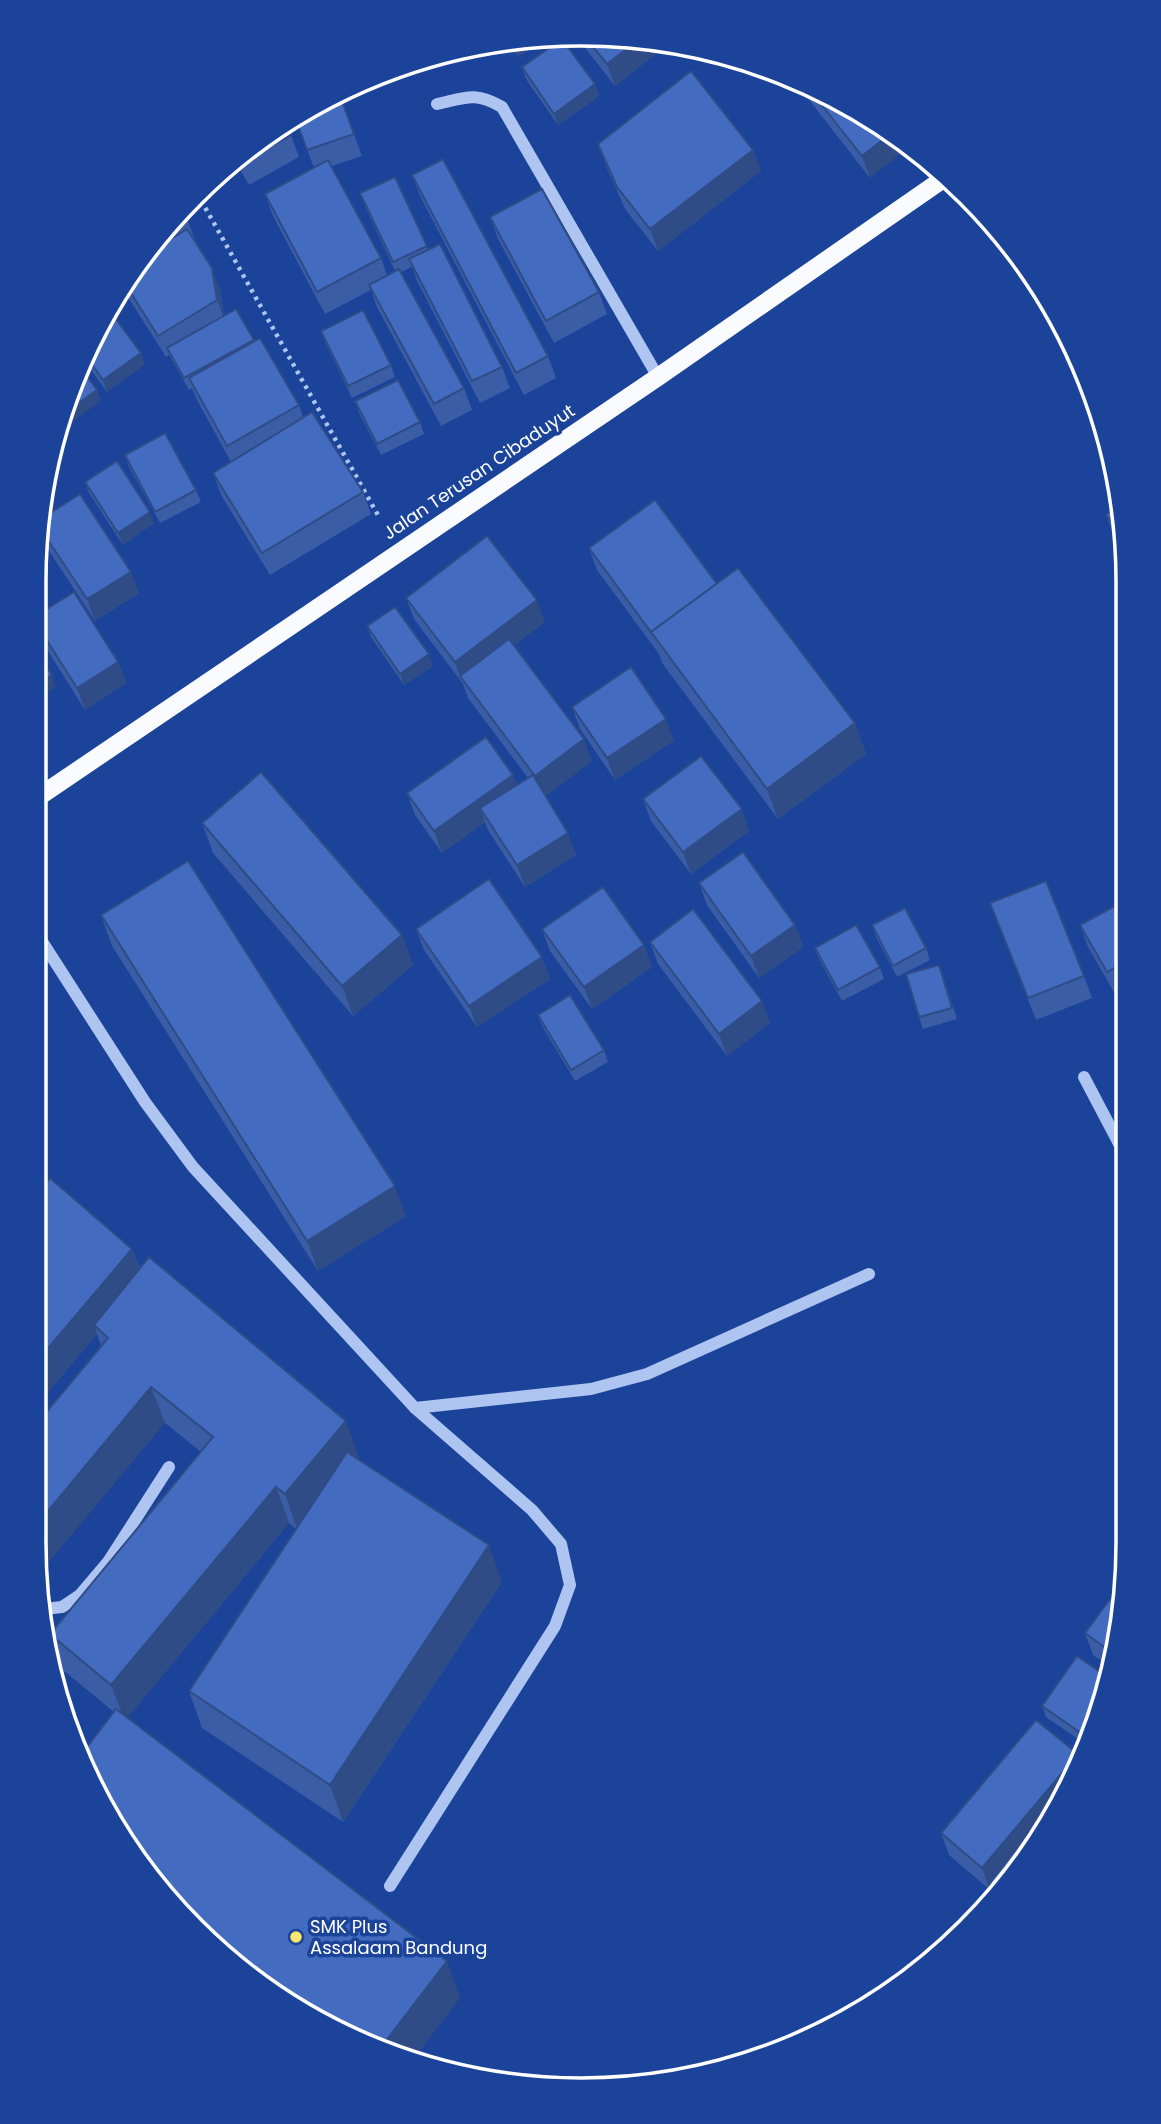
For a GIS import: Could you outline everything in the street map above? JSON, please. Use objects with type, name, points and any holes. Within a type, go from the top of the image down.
[{"type":"main road","name":"Jalan Terusan Cibaduyut","points":[[46,792],[658,377],[938,183]]},
{"type":"street","points":[[437,104],[476,95],[502,107],[658,377]]},
{"type":"street","points":[[46,948],[145,1102],[193,1167],[415,1408],[532,1510],[561,1544],[570,1585],[555,1626],[390,1886]]},
{"type":"street","points":[[1084,1077],[1116,1139]]},
{"type":"street","points":[[415,1408],[591,1389],[647,1374],[869,1274]]},
{"type":"street","points":[[50,1608],[62,1607],[80,1595],[108,1562],[169,1467]]},
{"type":"path","points":[[202,202],[398,551]]},
{"type":"building","points":[[567,46],[595,84],[554,114],[522,67],[551,47]]},
{"type":"building","points":[[593,46],[628,48],[607,64]]},
{"type":"building","points":[[691,71],[753,150],[650,229],[617,187],[598,144]]},
{"type":"building","points":[[342,102],[354,134],[307,150],[298,126]]},
{"type":"building","points":[[820,102],[883,140],[862,156]]},
{"type":"building","points":[[289,132],[291,135],[260,152]]},
{"type":"building","points":[[443,159],[548,356],[516,373],[412,175]]},
{"type":"building","points":[[328,160],[381,258],[317,292],[265,194]]},
{"type":"building","points":[[395,177],[427,246],[393,262],[360,193]]},
{"type":"building","points":[[542,189],[599,292],[546,321],[490,217]]},
{"type":"building","points":[[187,229],[212,268],[217,300],[158,336],[130,292],[167,241]]},
{"type":"building","points":[[440,244],[502,367],[472,381],[409,259]]},
{"type":"building","points":[[399,269],[464,388],[434,404],[369,285]]},
{"type":"building","points":[[236,309],[254,340],[184,378],[167,348]]},
{"type":"building","points":[[363,310],[391,365],[348,386],[321,331]]},
{"type":"building","points":[[115,317],[141,353],[103,380],[92,364]]},
{"type":"building","points":[[260,338],[299,405],[227,446],[189,378]]},
{"type":"building","points":[[86,375],[97,390],[75,406]]},
{"type":"building","points":[[398,380],[420,422],[377,444],[355,401]]},
{"type":"building","points":[[312,412],[363,492],[262,553],[213,473]]},
{"type":"building","points":[[165,433],[196,490],[155,512],[125,455]]},
{"type":"building","points":[[117,461],[150,512],[118,533],[85,482]]},
{"type":"building","points":[[80,494],[131,572],[87,599],[48,539],[50,513]]},
{"type":"building","points":[[655,500],[717,584],[651,632],[589,548]]},
{"type":"building","points":[[1111,511],[1112,522],[1106,515]]},
{"type":"building","points":[[487,536],[537,600],[455,662],[406,598]]},
{"type":"building","points":[[738,568],[855,723],[767,789],[651,632]]},
{"type":"building","points":[[74,592],[118,662],[77,688],[46,639],[46,610]]},
{"type":"building","points":[[395,607],[429,654],[400,674],[367,626]]},
{"type":"building","points":[[509,639],[584,739],[535,776],[460,676]]},
{"type":"building","points":[[46,666],[52,675],[46,679]]},
{"type":"building","points":[[631,667],[666,719],[607,758],[572,707]]},
{"type":"building","points":[[486,737],[513,775],[434,831],[407,793]]},
{"type":"building","points":[[701,756],[742,809],[683,852],[643,799]]},
{"type":"building","points":[[261,772],[402,935],[342,986],[202,823]]},
{"type":"building","points":[[533,775],[568,833],[517,865],[480,808]]},
{"type":"building","points":[[743,852],[795,925],[751,956],[699,883]]},
{"type":"building","points":[[188,861],[395,1186],[307,1241],[101,915]]},
{"type":"building","points":[[489,879],[542,957],[469,1006],[416,929]]},
{"type":"building","points":[[1046,881],[1084,976],[1028,998],[990,903]]},
{"type":"building","points":[[603,887],[644,945],[584,987],[542,929]]},
{"type":"building","points":[[1116,905],[1116,967],[1107,972],[1080,925]]},
{"type":"building","points":[[905,908],[926,948],[893,966],[872,925]]},
{"type":"building","points":[[693,909],[762,1001],[719,1034],[650,942]]},
{"type":"building","points":[[856,925],[880,967],[838,990],[815,948]]},
{"type":"building","points":[[939,965],[952,1008],[919,1017],[906,974]]},
{"type":"building","points":[[570,995],[604,1050],[571,1070],[538,1015]]},
{"type":"building","points":[[50,1178],[132,1249],[46,1351],[46,1183]]},
{"type":"building","points":[[149,1257],[346,1421],[285,1494],[276,1487],[111,1685],[54,1638],[53,1630],[213,1437],[151,1387],[46,1513],[46,1412],[108,1338],[94,1325]]},
{"type":"building","points":[[347,1452],[489,1545],[330,1785],[189,1691]]},
{"type":"building","points":[[1112,1596],[1105,1648],[1085,1633]]},
{"type":"building","points":[[1077,1656],[1099,1672],[1081,1733],[1042,1706]]},
{"type":"building","name":"SMK Plus Assalaam Bandung","points":[[116,1709],[447,1961],[385,2041],[313,2007],[283,1988],[228,1946],[202,1922],[156,1869],[136,1841],[117,1811],[86,1748]]},
{"type":"building","points":[[1036,1720],[1074,1751],[1065,1770],[982,1868],[941,1833]]},
{"type":"building","points":[[1032,1830],[1005,1869],[992,1884],[990,1882]]},
{"type":"place","name":"SMK Plus Assalaam Bandung","points":[[296,1937]]}]
